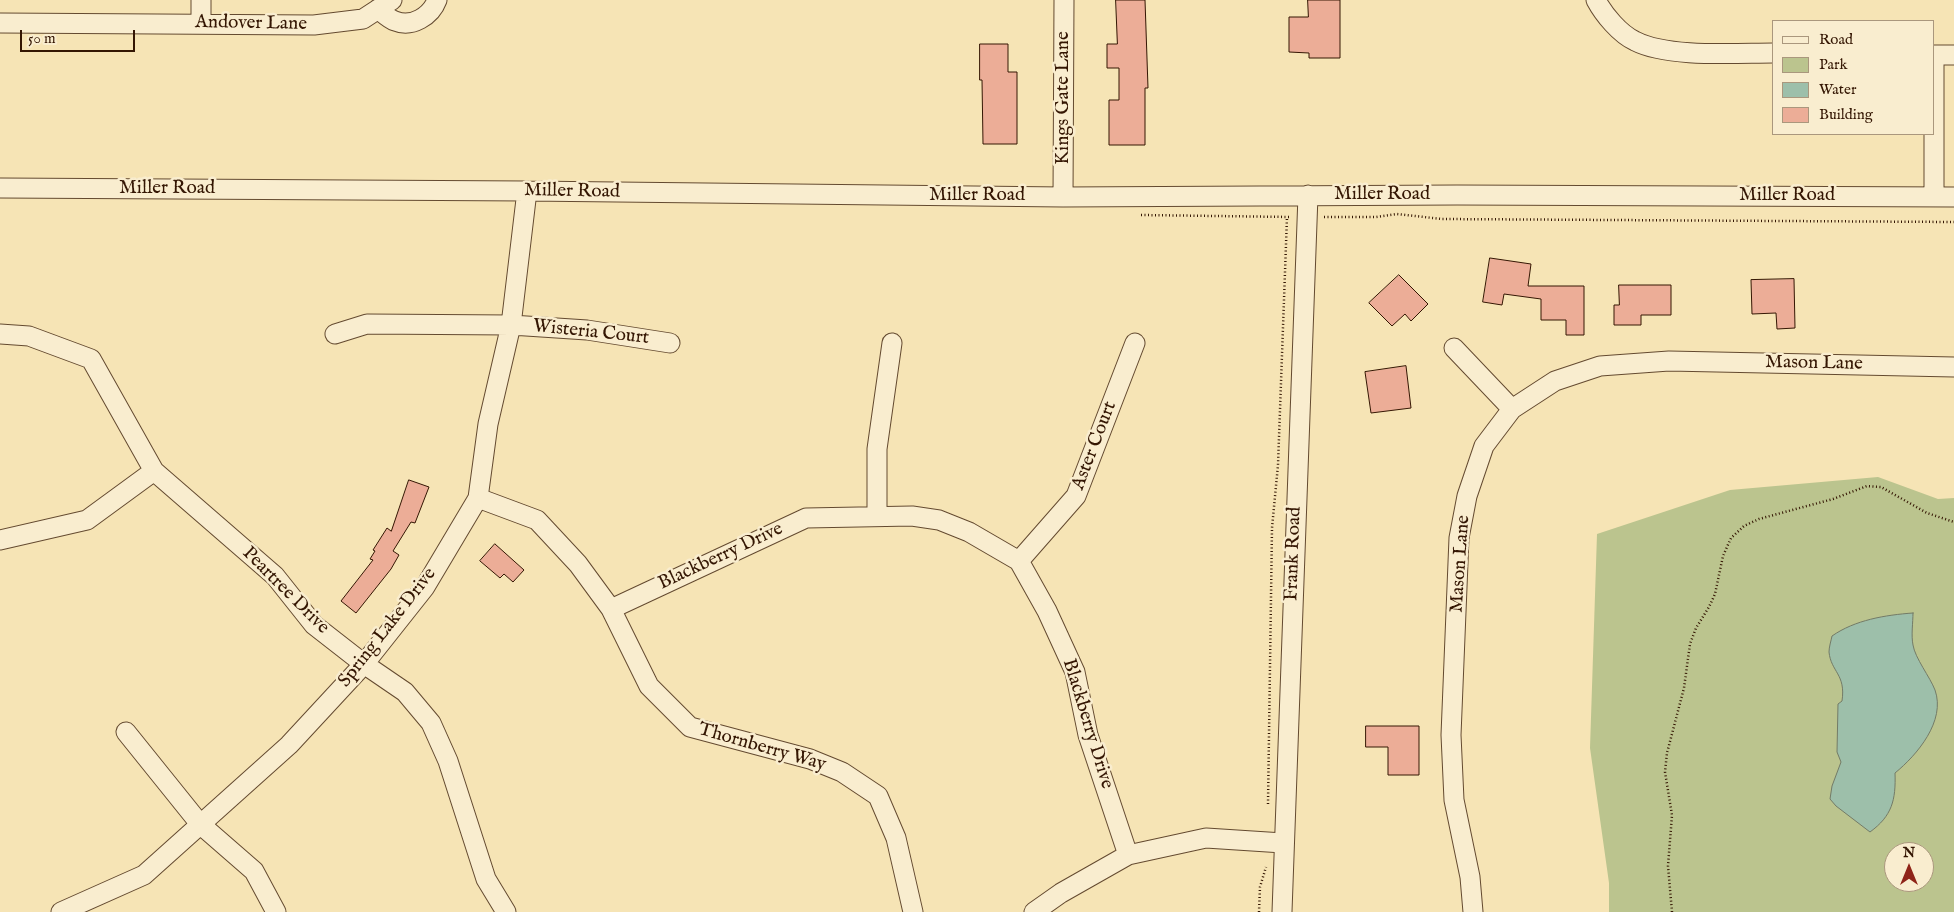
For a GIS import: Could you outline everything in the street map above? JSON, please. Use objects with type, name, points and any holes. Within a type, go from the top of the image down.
[{"type":"street","points":[[201,0],[201,24]]},
{"type":"street","name":"Andover Lane","points":[[0,24],[314,25],[363,19],[385,5],[395,22],[416,22],[433,10],[437,0]]},
{"type":"street","name":"Kings Gate Lane","points":[[1063,197],[1064,0]]},
{"type":"street","points":[[1596,0],[1614,24],[1635,41],[1659,49],[1690,52],[1772,53]]},
{"type":"street","points":[[1934,55],[1954,55]]},
{"type":"street","points":[[1934,135],[1934,197]]},
{"type":"street","name":"Miller Road","points":[[0,188],[1063,197],[1308,195],[1954,197]]},
{"type":"street","name":"Spring Lake Drive","points":[[61,912],[144,875],[289,745],[364,664],[425,587],[478,498],[488,424],[511,325],[527,191]]},
{"type":"street","name":"Frank Road","points":[[1282,912],[1276,842],[1308,195]]},
{"type":"street","name":"Wisteria Court","points":[[335,334],[367,324],[511,325],[586,330],[670,343]]},
{"type":"street","name":"Peartree Drive","points":[[0,334],[29,336],[91,359],[154,471],[275,576],[314,625],[364,664],[405,692],[431,722],[448,761],[486,879],[506,912]]},
{"type":"street","points":[[876,516],[876,449],[892,343]]},
{"type":"street","name":"Aster Court","points":[[1019,561],[1076,496],[1135,343]]},
{"type":"street","points":[[1454,348],[1512,409]]},
{"type":"street","name":"Mason Lane","points":[[1473,912],[1470,877],[1453,791],[1452,735],[1459,538],[1467,496],[1484,446],[1512,409],[1555,381],[1600,366],[1669,361],[1954,367]]},
{"type":"street","points":[[0,540],[87,520],[154,471]]},
{"type":"street","name":"Thornberry Way","points":[[478,498],[537,520],[578,564],[611,609],[649,686],[690,727],[810,759],[842,772],[878,796],[896,838],[914,912]]},
{"type":"street","name":"Blackberry Drive","points":[[611,609],[806,518],[912,516],[939,520],[969,532],[1019,561],[1047,611],[1075,672],[1088,735],[1128,855]]},
{"type":"street","points":[[126,732],[200,824],[254,871],[276,912]]},
{"type":"street","points":[[1034,912],[1061,893],[1128,855],[1206,838],[1276,842]]},
{"type":"path","points":[[1269,812],[1266,789],[1271,557],[1278,465],[1287,217]]},
{"type":"path","points":[[1672,912],[1668,866],[1672,815],[1665,772],[1667,753],[1684,688],[1690,644],[1696,628],[1709,607],[1731,538],[1744,526],[1759,519],[1825,501],[1867,486],[1881,487],[1927,513],[1954,522]]},
{"type":"path","points":[[1259,912],[1260,887],[1267,862],[1276,842]]},
{"type":"green space","points":[[1878,477],[1938,499],[1954,498],[1954,912],[1609,912],[1609,883],[1590,748],[1597,534],[1730,490]]},
{"type":"water","points":[[1913,613],[1912,633],[1914,650],[1935,690],[1936,714],[1933,725],[1920,747],[1895,773],[1895,791],[1891,807],[1883,820],[1870,832],[1836,806],[1830,799],[1832,786],[1841,762],[1837,752],[1838,704],[1842,701],[1843,692],[1840,679],[1830,659],[1830,646],[1832,636],[1860,622],[1892,615]]},
{"type":"building","points":[[1116,0],[1145,0],[1148,88],[1145,88],[1145,145],[1109,145],[1109,100],[1119,100],[1119,68],[1107,68],[1107,44],[1117,44]]},
{"type":"building","points":[[1308,0],[1340,0],[1340,58],[1309,58],[1309,53],[1289,52],[1289,17],[1308,17]]},
{"type":"building","points":[[980,44],[1008,44],[1008,72],[1017,72],[1017,144],[983,144]]},
{"type":"building","points":[[1490,258],[1531,264],[1528,286],[1584,286],[1584,335],[1566,335],[1566,320],[1541,320],[1541,299],[1504,294],[1502,305],[1483,302]]},
{"type":"building","points":[[1399,275],[1428,304],[1411,321],[1405,314],[1392,326],[1369,303]]},
{"type":"building","points":[[1794,279],[1795,328],[1777,329],[1776,313],[1752,314],[1751,280]]},
{"type":"building","points":[[1619,285],[1671,285],[1671,315],[1641,315],[1641,325],[1614,325],[1614,305],[1619,305]]},
{"type":"building","points":[[1406,366],[1411,408],[1371,413],[1365,372]]},
{"type":"building","points":[[409,480],[429,487],[415,523],[411,522],[393,551],[399,555],[391,569],[356,613],[341,601],[373,560],[370,559],[375,551],[373,550],[387,528],[391,531]]},
{"type":"building","points":[[495,544],[524,570],[513,582],[504,574],[500,578],[480,561]]},
{"type":"building","points":[[1366,726],[1419,726],[1419,775],[1388,775],[1388,747],[1366,747]]}]
